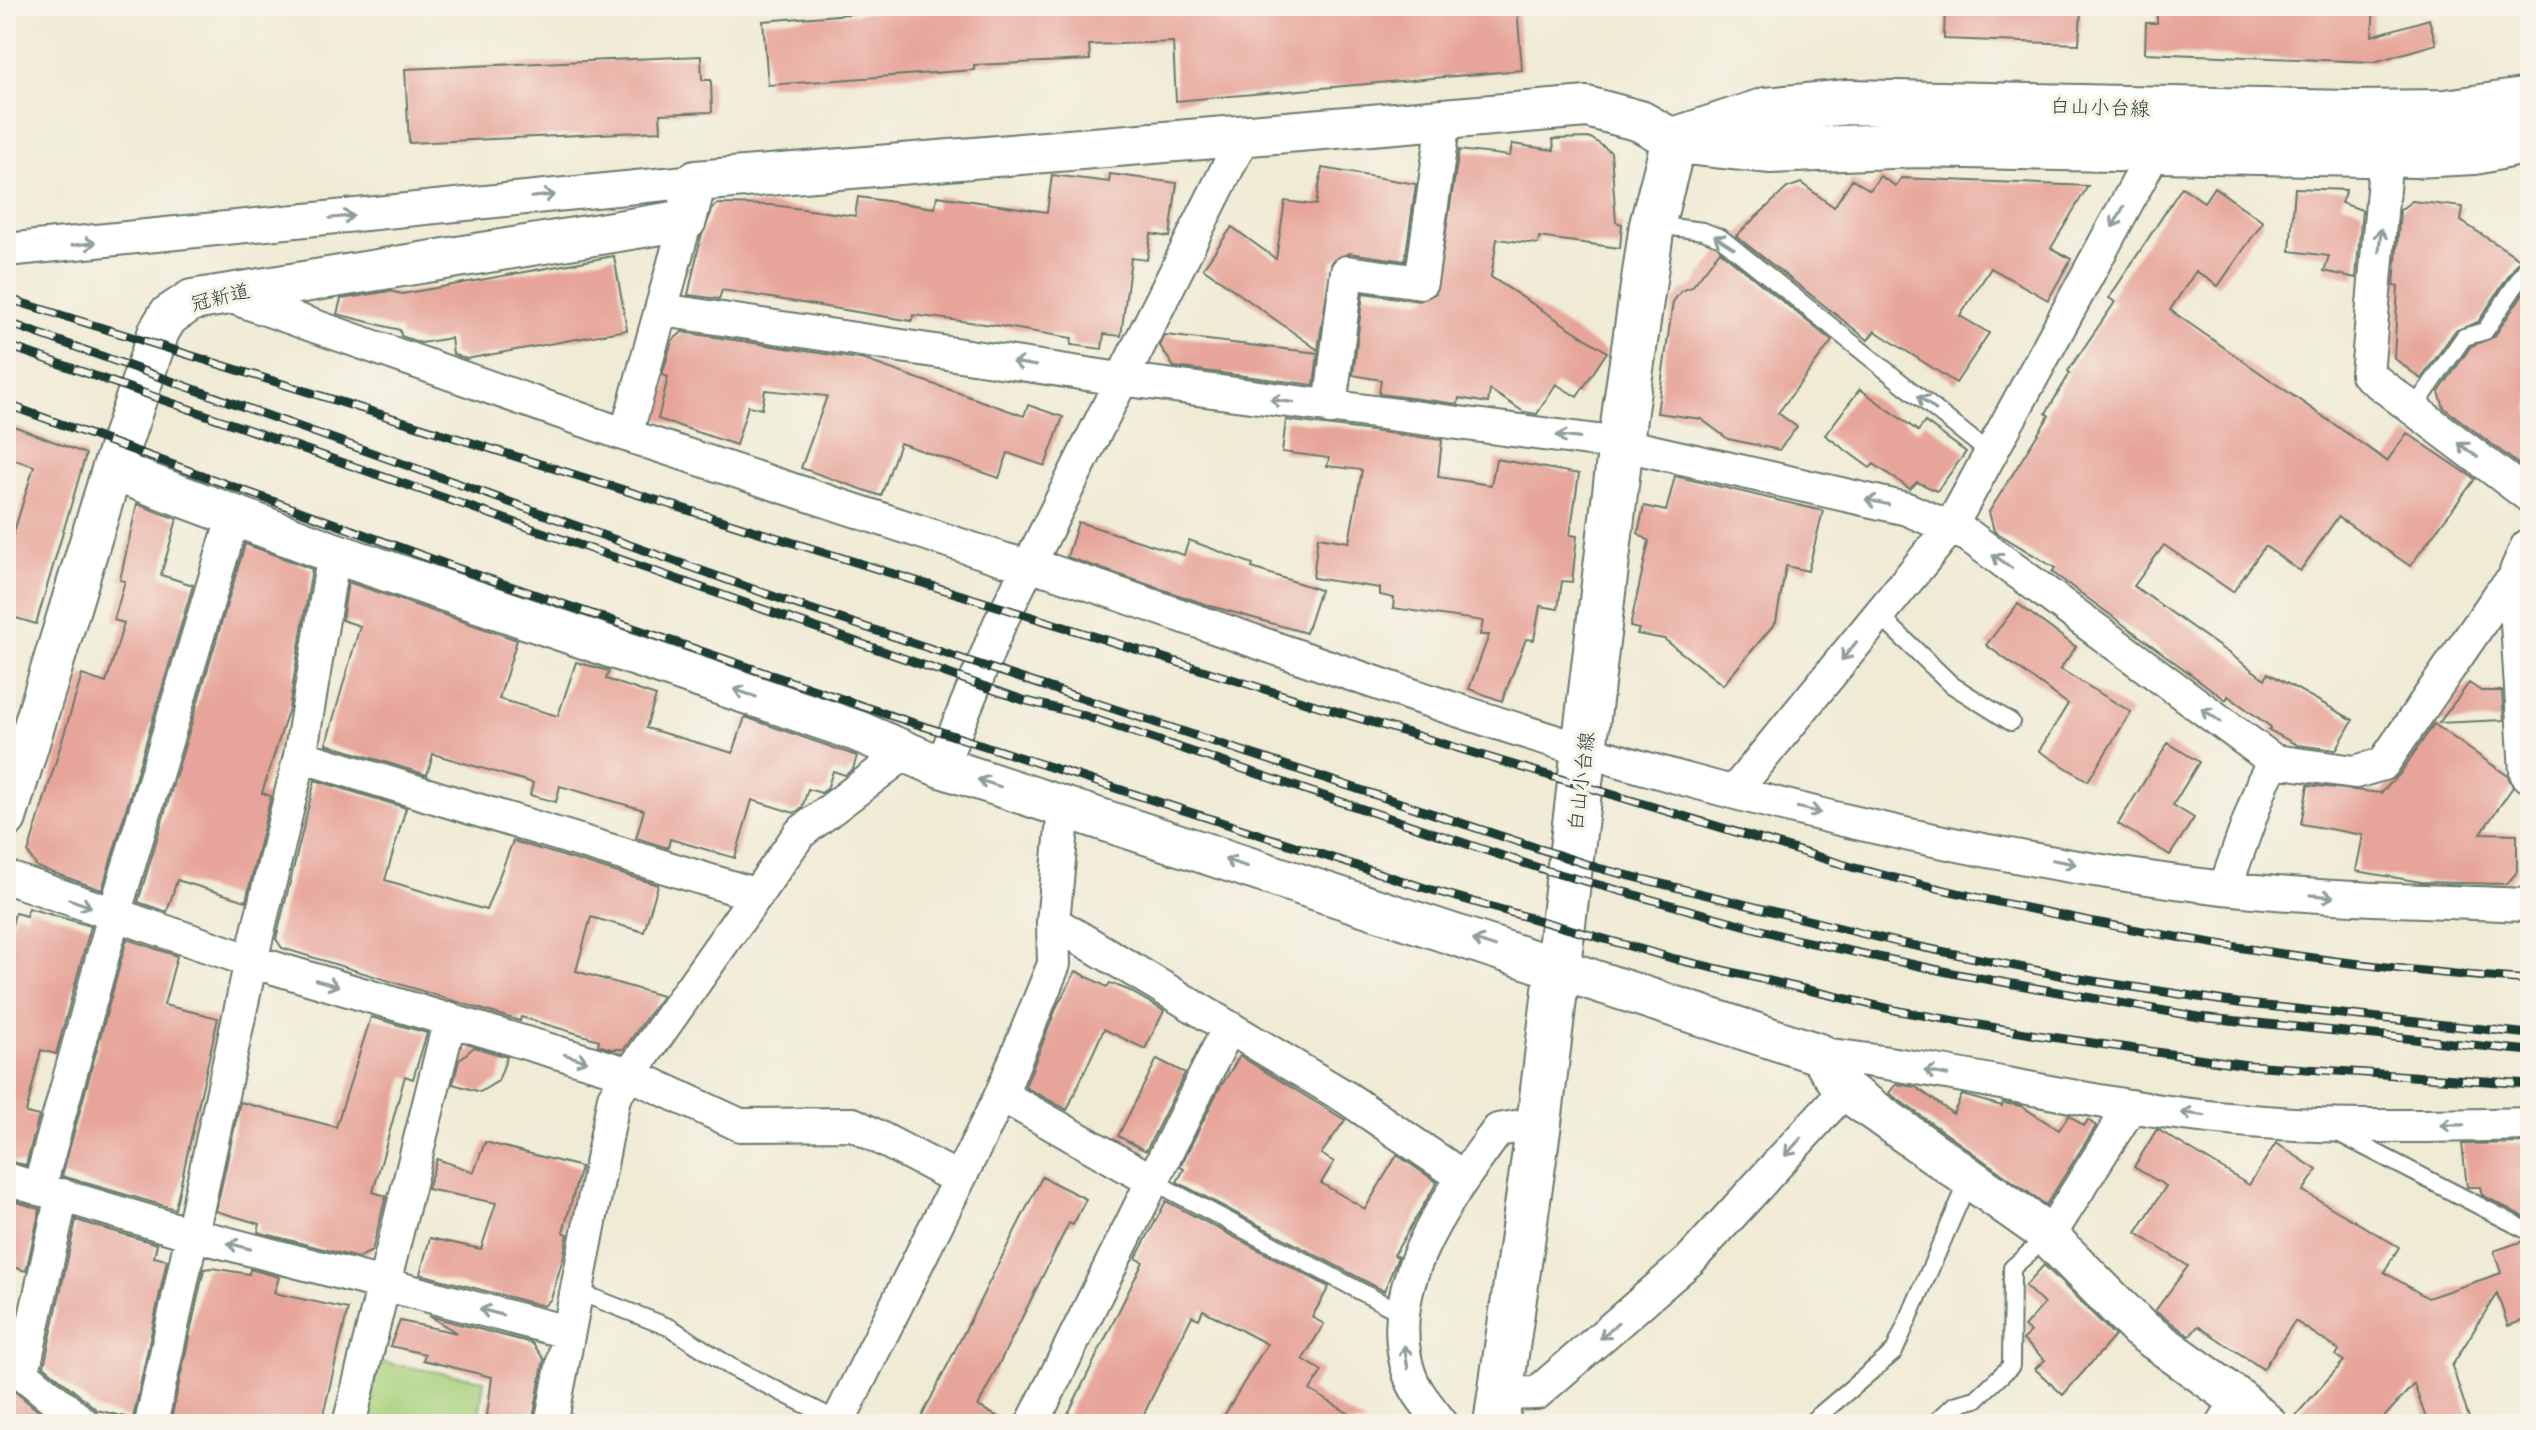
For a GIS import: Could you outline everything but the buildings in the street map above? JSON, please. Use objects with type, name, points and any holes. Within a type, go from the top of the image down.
[{"type":"main road","name":"白山小台線","points":[[1674,140],[1766,110],[1848,102],[2446,112],[2530,100]]},
{"type":"main road","name":"白山小台線","points":[[1674,140],[1720,148],[1769,151],[1916,145],[2386,155],[2446,154],[2530,141]]},
{"type":"main road","name":"白山小台線","points":[[1499,1409],[1539,1123],[1620,444],[1652,225],[1674,140]]},
{"type":"street","points":[[6,250],[708,180],[1587,107],[1640,121],[1674,140]]},
{"type":"street","points":[[1330,408],[1347,272],[1421,282],[1444,120]]},
{"type":"street","points":[[551,1424],[574,1290],[614,1097],[800,833],[923,760],[999,625],[1243,137]]},
{"type":"street","points":[[1734,792],[1950,528],[1988,452],[2156,149]]},
{"type":"street","points":[[2386,155],[2367,374],[2530,497]]},
{"type":"street","points":[[626,435],[686,220],[708,180]]},
{"type":"street","name":"冠新道","points":[[6,818],[112,470],[159,331],[168,316],[182,305],[220,293],[686,220]]},
{"type":"street","points":[[220,293],[626,435],[1584,749],[1734,792],[1906,832],[2113,872],[2225,888],[2356,899],[2530,905]]},
{"type":"street","points":[[663,310],[1120,379],[1620,444],[1907,509],[1969,536],[2274,761],[2355,772],[2383,764],[2525,560]]},
{"type":"street","points":[[112,470],[334,553],[857,731],[923,760],[1504,950],[1556,971],[1819,1054],[2131,1106],[2237,1120],[2325,1126],[2530,1124]]},
{"type":"street","points":[[84,1424],[14,1366],[114,915],[234,515]]},
{"type":"street","points":[[151,1424],[251,961],[300,756],[334,553]]},
{"type":"street","points":[[2525,560],[2530,772]]},
{"type":"street","points":[[300,756],[757,895]]},
{"type":"street","points":[[2225,888],[2263,782],[2274,761]]},
{"type":"street","points":[[840,1423],[957,1178],[1001,1095],[1054,964],[1053,922],[1064,808]]},
{"type":"street","points":[[6,877],[251,961],[630,1074],[740,1125],[853,1124],[957,1178]]},
{"type":"street","points":[[1053,922],[1229,1027],[1394,1136],[1463,1177]]},
{"type":"street","points":[[349,1424],[450,1019]]},
{"type":"street","points":[[1032,1424],[1203,1066],[1229,1027]]},
{"type":"street","points":[[1819,1054],[1845,1090],[2049,1236],[2139,1328],[2242,1416]]},
{"type":"street","points":[[1499,1409],[1537,1393],[1690,1260],[1845,1090]]},
{"type":"street","points":[[1001,1095],[1093,1141],[1151,1180]]},
{"type":"street","points":[[2049,1236],[2131,1106]]},
{"type":"street","points":[[1442,1424],[1409,1375],[1403,1314],[1411,1277],[1429,1233],[1463,1177],[1498,1130],[1539,1123]]},
{"type":"street","points":[[6,1179],[191,1234],[567,1332]]},
{"type":"lane","points":[[1652,225],[1703,231],[1721,238],[1988,452]]},
{"type":"lane","points":[[2414,408],[2464,337],[2485,331],[2530,263]]},
{"type":"lane","points":[[1879,615],[1952,685],[2011,722]]},
{"type":"lane","points":[[2325,1126],[2530,1232]]},
{"type":"lane","points":[[1809,1424],[1894,1352],[1969,1178]]},
{"type":"lane","points":[[1151,1180],[1403,1314]]},
{"type":"lane","points":[[1934,1424],[1954,1405],[1976,1399],[2011,1366],[2012,1268],[2049,1236]]},
{"type":"lane","points":[[574,1290],[671,1328],[731,1367],[840,1423]]},
{"type":"green space","points":[[379,1362],[484,1380],[478,1424],[364,1424]]},
{"type":"railway","points":[[6,298],[1312,704],[1855,868],[2021,907],[2190,939],[2360,964],[2530,980]]},
{"type":"railway","points":[[6,322],[792,603],[1598,868],[1901,943],[2074,978],[2238,1003],[2530,1034]]},
{"type":"railway","points":[[6,345],[1023,700],[1079,714],[1545,870],[1794,939],[1957,974],[2199,1017],[2530,1051]]},
{"type":"railway","points":[[6,404],[451,566],[892,716],[1425,888],[1675,959],[1899,1011],[2037,1035],[2247,1065],[2530,1084]]}]
